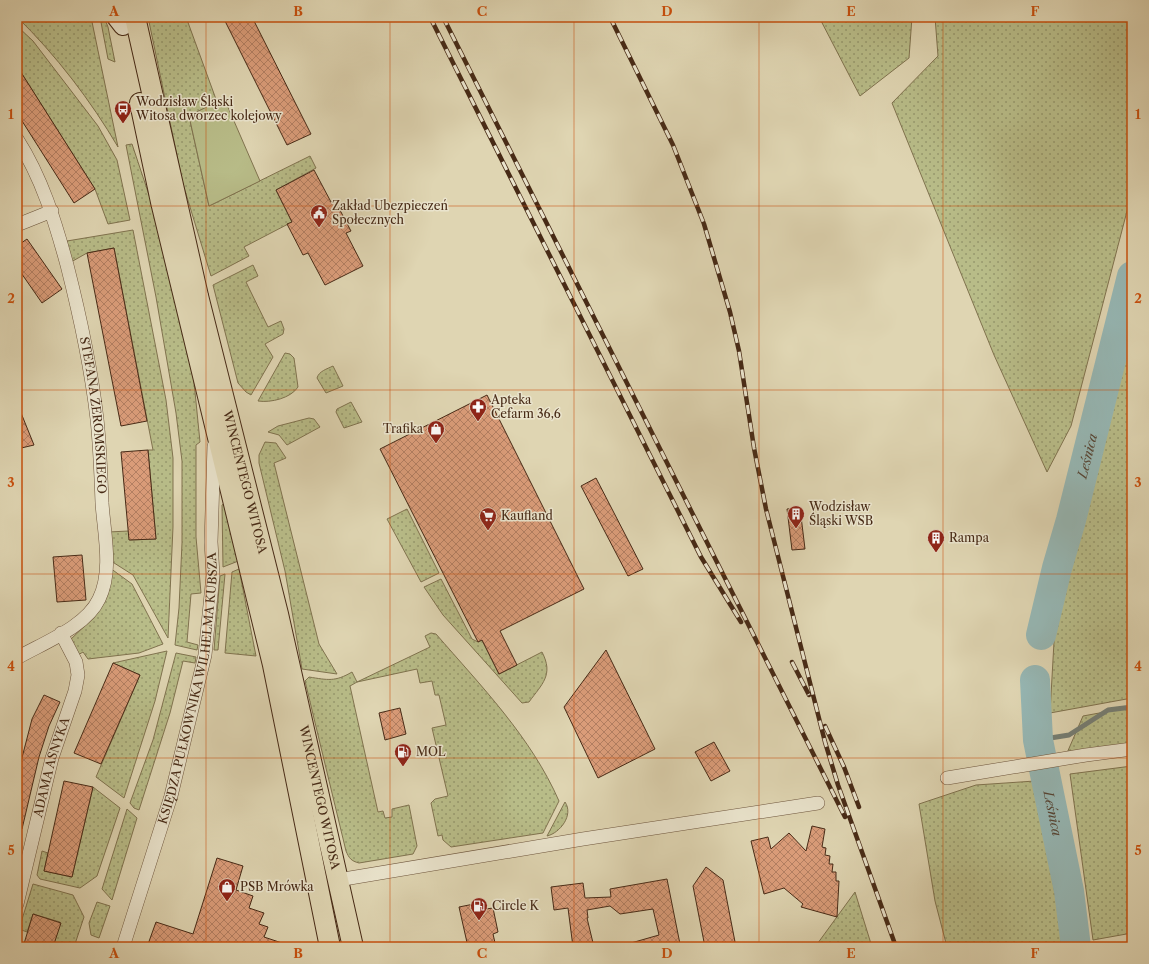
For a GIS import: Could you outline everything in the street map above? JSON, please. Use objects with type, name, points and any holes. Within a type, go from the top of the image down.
[{"type":"main road","name":"WINCENTEGO WITOSA","points":[[124,19],[161,202],[273,665],[330,947]]},
{"type":"main road","name":"WINCENTEGO WITOSA","points":[[124,19],[198,296],[278,614],[353,947]]},
{"type":"street","name":"STEFANA ŻEROMSKIEGO","points":[[17,139],[36,172],[52,211],[74,294],[89,366],[97,420],[107,565],[100,599],[90,613],[75,625],[17,658]]},
{"type":"street","points":[[17,225],[52,211]]},
{"type":"street","name":"KSIĘDZA PUŁKOWNIKA WILHELMA KUBSZA","points":[[123,947],[171,796],[201,677],[205,655],[213,575],[211,542],[215,424]]},
{"type":"street","name":"ADAMA ASNYKA","points":[[17,904],[52,758],[75,690],[78,675],[76,662],[61,633]]},
{"type":"street","points":[[946,778],[1015,766],[1132,749]]},
{"type":"street","points":[[338,880],[583,839],[818,803]]},
{"type":"green space","points":[[17,17],[91,17],[118,147],[108,130],[72,79]]},
{"type":"green space","points":[[100,17],[104,17],[108,27],[115,62],[108,59]]},
{"type":"green space","points":[[148,17],[186,17],[217,102],[189,116],[209,206],[310,156],[316,168],[276,190],[292,222],[244,247],[249,256],[211,276],[183,184]]},
{"type":"green space","points":[[819,17],[912,17],[909,58],[860,96]]},
{"type":"green space","points":[[935,17],[1132,17],[1132,192],[1071,426],[1047,472],[994,355],[892,103],[938,56]]},
{"type":"green space","points":[[17,26],[33,41],[98,126],[117,160],[130,220],[108,224],[95,189],[17,66]]},
{"type":"green space","points":[[224,98],[260,181],[209,206],[189,116]]},
{"type":"green space","points":[[132,144],[152,204],[192,362],[200,442],[196,445],[196,537],[201,593],[191,594],[187,642],[198,645],[197,650],[175,645],[179,608],[182,543],[182,461],[176,413],[156,297],[126,145]]},
{"type":"green space","points":[[133,230],[166,400],[173,458],[173,527],[168,638],[133,575],[111,561],[108,532],[129,531],[130,540],[156,539],[148,450],[153,450],[114,248],[87,253],[71,262],[67,241]]},
{"type":"green space","points":[[253,265],[258,276],[246,282],[268,327],[281,321],[284,329],[283,334],[265,344],[273,357],[251,395],[238,383],[213,285]]},
{"type":"green space","points":[[1132,312],[1132,698],[1050,713],[1055,624]]},
{"type":"green space","points":[[285,353],[290,354],[294,358],[298,387],[286,397],[269,401],[258,401]]},
{"type":"green space","points":[[333,366],[343,386],[326,393],[317,378],[321,372]]},
{"type":"green space","points":[[351,402],[362,422],[344,428],[336,412],[337,409]]},
{"type":"green space","points":[[309,418],[314,419],[320,427],[287,445],[279,435],[268,432],[278,426]]},
{"type":"green space","points":[[265,442],[276,443],[286,458],[274,463],[319,644],[337,674],[302,669],[285,571],[259,463],[259,455]]},
{"type":"green space","points":[[226,502],[241,560],[223,567],[222,505]]},
{"type":"green space","points":[[407,509],[439,573],[421,582],[387,519]]},
{"type":"green space","points":[[110,568],[132,584],[163,644],[139,653],[88,659],[83,652],[78,655],[69,641],[95,616]]},
{"type":"green space","points":[[239,569],[256,656],[225,653],[232,572]]},
{"type":"green space","points":[[225,574],[218,650],[214,650],[220,576]]},
{"type":"green space","points":[[441,579],[472,639],[478,642],[482,640],[499,674],[542,652],[547,667],[547,673],[542,684],[529,702],[522,703],[443,615],[424,587]]},
{"type":"green space","points":[[431,633],[436,634],[504,713],[520,734],[548,778],[559,801],[543,833],[451,847],[443,840],[442,835],[438,836],[431,803],[435,799],[448,796],[432,728],[446,725],[439,695],[435,695],[432,681],[420,683],[417,669],[357,682],[430,647],[425,636]]},
{"type":"green space","points":[[167,651],[155,701],[124,798],[96,777],[140,675],[113,663]]},
{"type":"green space","points":[[176,653],[196,657],[195,663],[183,661],[170,713],[139,810],[134,808],[130,803],[153,740]]},
{"type":"green space","points":[[352,672],[357,682],[350,686],[378,812],[383,811],[385,818],[392,817],[392,809],[409,805],[417,846],[413,854],[359,863],[351,859],[346,851],[305,681],[309,677],[336,679]]},
{"type":"green space","points":[[1132,707],[1132,744],[1067,753],[1083,716]]},
{"type":"green space","points":[[1132,766],[1132,933],[1093,940],[1070,774]]},
{"type":"green space","points":[[1035,781],[1061,925],[1061,947],[947,947],[935,901],[919,804],[976,785]]},
{"type":"green space","points":[[93,787],[120,808],[97,876],[80,888],[40,879],[37,875],[42,851],[48,853],[44,871],[72,877]]},
{"type":"green space","points":[[565,802],[568,812],[567,818],[557,831],[547,836]]},
{"type":"green space","points":[[127,809],[137,818],[112,900],[102,889]]},
{"type":"green space","points":[[33,884],[73,895],[84,917],[74,947],[53,947],[60,922],[33,914],[27,932],[19,929]]},
{"type":"green space","points":[[855,892],[872,947],[815,947]]},
{"type":"green space","points":[[97,902],[110,906],[99,938],[91,935],[89,923]]},
{"type":"building","points":[[223,17],[252,17],[311,134],[287,145]]},
{"type":"building","points":[[17,66],[95,189],[74,203],[17,113]]},
{"type":"building","name":"Zakład Ubezpieczeń Społecznych","points":[[314,170],[331,202],[335,200],[351,231],[346,233],[363,266],[325,285],[308,253],[303,255],[287,224],[292,222],[276,190]]},
{"type":"building","points":[[27,239],[62,289],[42,303],[17,267],[17,246]]},
{"type":"building","points":[[114,248],[147,421],[121,426],[87,253]]},
{"type":"building","name":"Kaufland","points":[[487,395],[584,589],[500,631],[517,665],[499,674],[482,640],[478,642],[380,449]]},
{"type":"building","points":[[17,403],[34,445],[17,449]]},
{"type":"building","points":[[148,450],[156,539],[129,540],[121,452]]},
{"type":"building","points":[[596,478],[643,569],[628,576],[581,486]]},
{"type":"building","name":"Wodzisław Śląski WSB","points":[[800,508],[805,549],[792,550],[787,509]]},
{"type":"building","points":[[82,555],[86,600],[57,602],[53,557]]},
{"type":"building","points":[[606,650],[655,749],[598,778],[564,707]]},
{"type":"building","points":[[113,663],[140,675],[101,764],[74,753]]},
{"type":"building","points":[[44,695],[60,702],[49,726],[39,757],[22,829],[17,828],[17,777],[32,719]]},
{"type":"building","points":[[400,708],[406,734],[385,740],[379,713]]},
{"type":"building","points":[[714,742],[730,771],[711,781],[695,752]]},
{"type":"building","points":[[64,781],[93,787],[72,877],[44,871]]},
{"type":"building","points":[[812,826],[825,829],[822,847],[826,848],[825,855],[830,856],[829,864],[833,864],[832,872],[836,872],[836,881],[839,881],[837,917],[801,907],[803,904],[784,888],[764,894],[751,841],[768,837],[771,849],[789,833],[806,851]]},
{"type":"building","name":"PSB Mrówka","points":[[217,858],[243,866],[236,890],[253,896],[249,908],[264,913],[259,924],[268,927],[264,937],[288,945],[288,947],[147,947],[156,922],[193,934]]},
{"type":"building","points":[[706,867],[723,880],[736,947],[705,947],[693,886]]},
{"type":"building","points":[[667,879],[680,944],[669,947],[632,947],[631,943],[659,935],[653,909],[620,914],[610,906],[587,910],[587,918],[594,947],[573,947],[568,908],[554,910],[551,887],[583,883],[585,898],[611,897],[610,889]]},
{"type":"building","name":"Circle K","points":[[484,902],[486,909],[493,908],[498,932],[493,934],[496,947],[468,947],[459,907]]},
{"type":"building","points":[[33,914],[61,923],[53,947],[23,947]]},
{"type":"waterway","name":"Leśnica","points":[[1041,635],[1132,276]]},
{"type":"waterway","name":"Leśnica","points":[[1035,680],[1038,740],[1069,891],[1076,947]]},
{"type":"waterway","points":[[1038,740],[1069,735],[1108,710],[1132,707]]},
{"type":"railway","points":[[430,17],[701,557],[741,622]]},
{"type":"railway","points":[[443,17],[845,817]]},
{"type":"railway","points":[[610,17],[673,145],[704,224],[730,312],[739,351],[754,448],[766,509],[825,742],[838,785],[896,947]]},
{"type":"railway","points":[[792,662],[809,695]]},
{"type":"railway","points":[[825,726],[844,767],[859,807]]},
{"type":"place","name":"Wodzisław Śląski Witosa dworzec kolejowy","points":[[123,124]]},
{"type":"place","name":"Zakład Ubezpieczeń Społecznych","points":[[319,228]]},
{"type":"place","name":"Apteka Cefarm 36,6","points":[[478,422]]},
{"type":"place","name":"Trafika","points":[[436,444]]},
{"type":"place","name":"Wodzisław Śląski WSB","points":[[796,529]]},
{"type":"place","name":"Kaufland","points":[[488,531]]},
{"type":"place","name":"Rampa","points":[[936,553]]},
{"type":"place","name":"MOL","points":[[403,767]]},
{"type":"place","name":"PSB Mrówka","points":[[227,902]]},
{"type":"place","name":"Circle K","points":[[479,921]]}]
